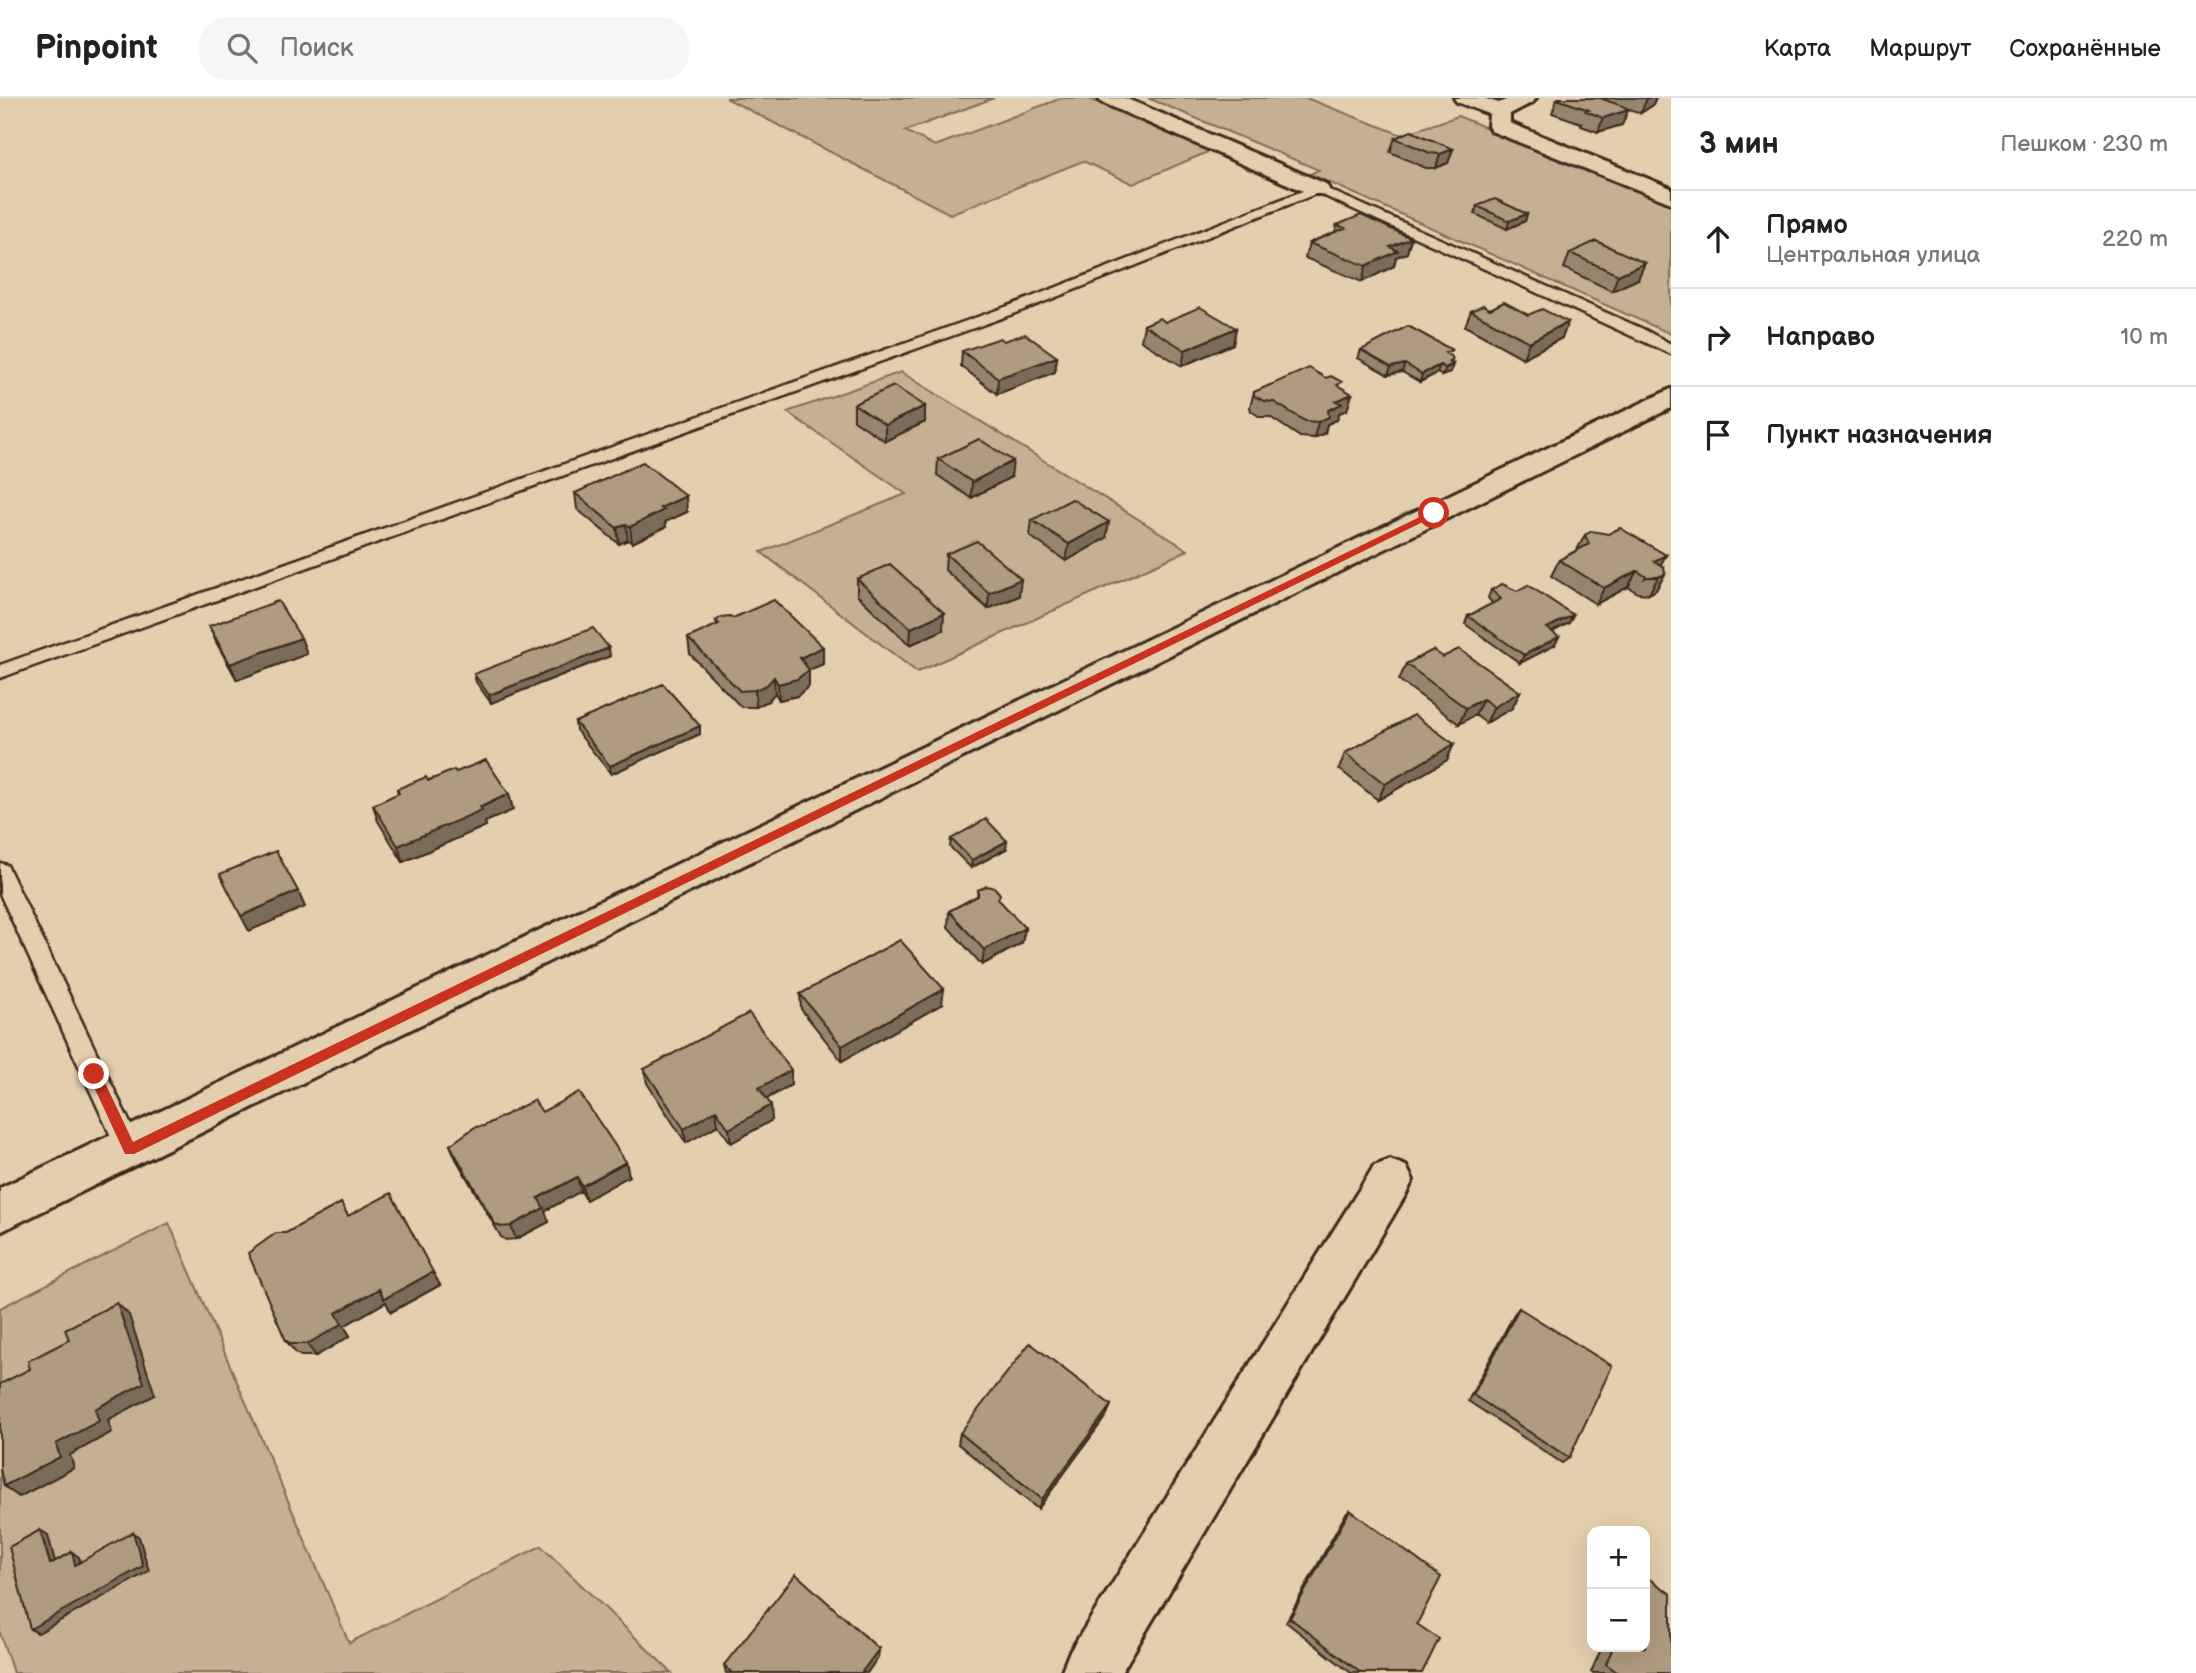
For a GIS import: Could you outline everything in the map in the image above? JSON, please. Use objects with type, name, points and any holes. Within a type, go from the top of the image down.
[{"type":"main road","points":[[1108,98],[1318,189]]},
{"type":"main road","points":[[1464,98],[1500,111],[1526,98]]},
{"type":"main road","points":[[1500,111],[1499,125],[1671,196]]},
{"type":"main road","points":[[0,1212],[1671,397]]},
{"type":"main road","points":[[1089,1673],[1391,1180]]},
{"type":"lane","points":[[0,672],[1016,308],[1318,189],[1638,332],[1671,350]]},
{"type":"lane","points":[[0,871],[130,1150]]},
{"type":"shaded area","points":[[726,98],[994,98],[905,131],[935,146],[1062,98],[1087,98],[1210,151],[1133,184],[1083,161],[950,214]]},
{"type":"shaded area","points":[[1148,98],[1306,98],[1402,135],[1458,116],[1671,204],[1671,334],[1310,174],[1319,170]]},
{"type":"shaded area","points":[[901,372],[1188,550],[917,672],[761,552],[906,494],[787,412]]},
{"type":"shaded area","points":[[169,1223],[349,1643],[541,1546],[672,1673],[13,1673],[0,1633],[0,1308]]},
{"type":"building","points":[[1600,98],[1628,110],[1603,118],[1557,99]]},
{"type":"building","points":[[1411,131],[1453,149],[1440,154],[1430,153],[1395,138]]},
{"type":"building","points":[[1495,199],[1527,214],[1509,221],[1477,206]]},
{"type":"building","points":[[1361,215],[1411,238],[1390,247],[1398,251],[1366,266],[1309,243],[1345,228],[1337,225]]},
{"type":"building","points":[[1596,241],[1645,263],[1618,275],[1570,253]]},
{"type":"building","points":[[1504,302],[1528,315],[1542,309],[1568,322],[1529,342],[1471,311],[1483,305],[1490,309]]},
{"type":"building","points":[[1200,307],[1236,328],[1185,350],[1144,325],[1160,318],[1165,322]]},
{"type":"building","points":[[1408,326],[1452,350],[1445,353],[1452,357],[1449,362],[1453,364],[1445,368],[1440,365],[1422,374],[1405,364],[1391,367],[1361,350]]},
{"type":"building","points":[[1025,334],[1057,357],[998,378],[962,351],[1000,338],[1004,341]]},
{"type":"building","points":[[1309,368],[1326,378],[1331,376],[1342,382],[1337,385],[1352,394],[1336,401],[1342,404],[1328,410],[1329,417],[1318,422],[1305,421],[1274,402],[1254,396],[1254,392]]},
{"type":"building","points":[[894,386],[925,406],[885,425],[854,404]]},
{"type":"building","points":[[979,439],[1013,461],[972,482],[938,459]]},
{"type":"building","points":[[643,462],[686,496],[630,527],[626,524],[617,528],[575,493]]},
{"type":"building","points":[[1072,499],[1109,522],[1069,544],[1032,520]]},
{"type":"building","points":[[1620,528],[1666,555],[1654,561],[1664,567],[1665,574],[1647,577],[1637,571],[1604,588],[1559,560],[1589,544],[1585,535],[1592,531],[1608,534]]},
{"type":"building","points":[[977,541],[1021,579],[989,593],[946,554]]},
{"type":"building","points":[[890,564],[944,613],[911,628],[857,579]]},
{"type":"building","points":[[1502,584],[1517,591],[1528,585],[1573,615],[1547,628],[1559,637],[1524,655],[1468,616],[1501,599],[1491,590]]},
{"type":"building","points":[[774,600],[823,647],[800,658],[809,670],[797,679],[778,684],[774,677],[767,685],[755,690],[740,691],[688,638],[719,624],[716,621],[721,617],[733,618]]},
{"type":"building","points":[[278,601],[301,638],[230,664],[209,626]]},
{"type":"building","points":[[593,628],[609,648],[489,695],[474,674]]},
{"type":"building","points":[[1459,649],[1520,692],[1494,707],[1483,699],[1466,708],[1406,664],[1433,650],[1443,657]]},
{"type":"building","points":[[663,684],[700,726],[610,766],[575,722]]},
{"type":"building","points":[[1414,715],[1454,744],[1385,784],[1345,753]]},
{"type":"building","points":[[486,760],[509,794],[480,807],[482,810],[398,846],[373,805],[399,793],[397,789],[426,777],[428,781]]},
{"type":"building","points":[[986,819],[1007,841],[972,860],[951,839]]},
{"type":"building","points":[[276,851],[298,891],[241,916],[220,874]]},
{"type":"building","points":[[987,886],[995,888],[1000,894],[998,899],[1025,928],[984,950],[949,911],[978,896],[978,890]]},
{"type":"building","points":[[900,940],[944,989],[842,1046],[800,994]]},
{"type":"building","points":[[749,1013],[791,1070],[759,1088],[771,1105],[729,1129],[716,1110],[684,1129],[644,1069]]},
{"type":"building","points":[[579,1092],[626,1162],[582,1186],[577,1177],[538,1198],[544,1208],[511,1226],[501,1227],[495,1224],[450,1145],[475,1127],[484,1126],[534,1100],[542,1112]]},
{"type":"building","points":[[391,1193],[433,1272],[384,1299],[379,1289],[336,1313],[342,1324],[307,1344],[292,1344],[286,1341],[248,1253],[276,1233],[286,1233],[341,1203],[348,1216]]},
{"type":"building","points":[[117,1303],[144,1383],[95,1409],[99,1421],[56,1444],[60,1457],[4,1486],[0,1469],[0,1384],[30,1369],[28,1361],[69,1340],[65,1329]]},
{"type":"building","points":[[1519,1308],[1612,1366],[1569,1458],[1473,1395]]},
{"type":"building","points":[[1030,1343],[1111,1405],[1042,1499],[960,1433]]},
{"type":"building","points":[[1350,1510],[1441,1577],[1417,1624],[1439,1639],[1422,1673],[1361,1673],[1290,1618]]},
{"type":"building","points":[[40,1530],[50,1564],[72,1552],[75,1565],[133,1532],[143,1566],[30,1629],[9,1547]]},
{"type":"building","points":[[796,1574],[879,1649],[861,1673],[732,1673],[724,1665]]},
{"type":"building","points":[[1650,1579],[1671,1594],[1671,1673],[1618,1673],[1606,1664],[1611,1652],[1650,1652]]},
{"type":"route","points":[[94,1074],[130,1150],[1434,513]]}]
